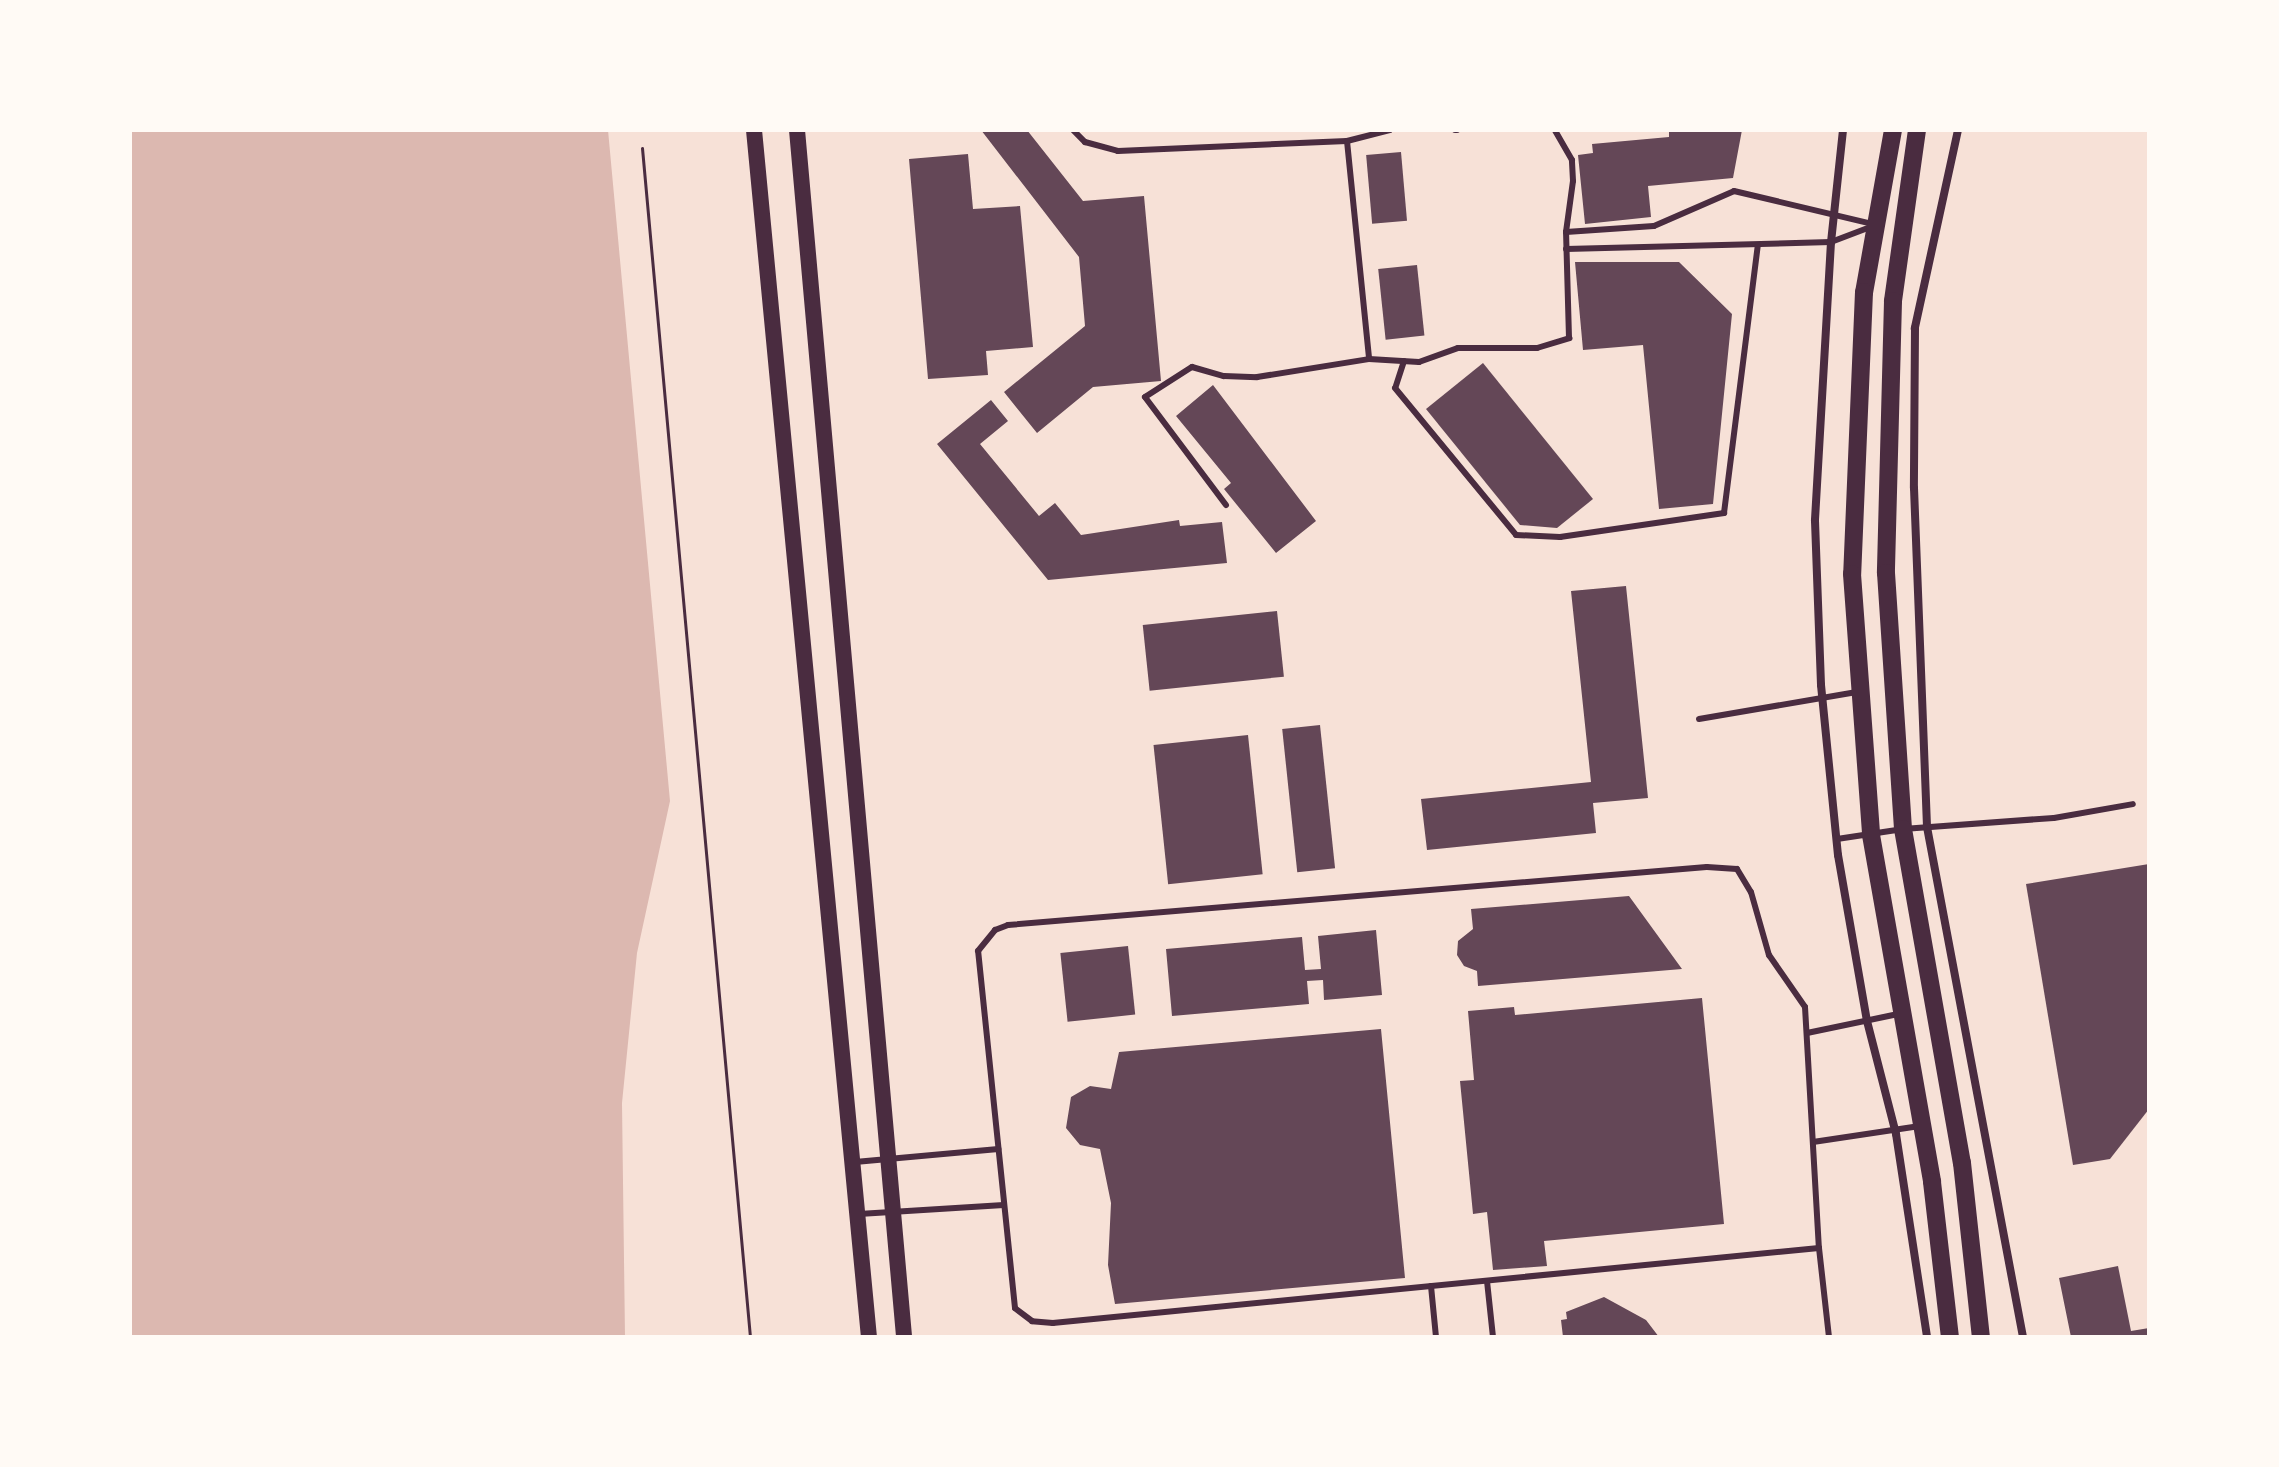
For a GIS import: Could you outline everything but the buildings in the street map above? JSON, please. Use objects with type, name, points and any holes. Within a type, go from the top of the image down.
[{"type":"main road","points":[[754,130],[850,1163],[869,1337]]},
{"type":"main road","points":[[797,130],[904,1337]]},
{"type":"main road","points":[[1893,130],[1864,292],[1852,574],[1871,835],[1922,1126],[1950,1337]]},
{"type":"main road","points":[[1917,130],[1893,301],[1886,573],[1903,829],[1962,1163],[1981,1337]]},
{"type":"street","points":[[1843,130],[1831,242],[1815,521],[1822,699],[1837,839],[1867,1021],[1896,1134],[1927,1337]]},
{"type":"street","points":[[1958,130],[1915,328],[1914,488],[1927,827],[2023,1337]]},
{"type":"lane","points":[[1073,130],[1085,142],[1118,151],[1347,141],[1390,130]]},
{"type":"lane","points":[[1226,505],[1145,397],[1192,367],[1224,376],[1257,377],[1369,359],[1419,362],[1458,348],[1537,348],[1569,338],[1566,232],[1572,160],[1555,130]]},
{"type":"lane","points":[[1347,141],[1369,359]]},
{"type":"lane","points":[[1566,232],[1654,226],[1734,191],[1876,225]]},
{"type":"lane","points":[[1566,249],[1831,242],[1876,225]]},
{"type":"lane","points":[[1404,361],[1395,388],[1516,535],[1560,537],[1724,513],[1758,245]]},
{"type":"lane","points":[[1699,719],[1860,691]]},
{"type":"lane","points":[[1837,839],[1903,829],[2054,818],[2133,804]]},
{"type":"lane","points":[[1819,1248],[1042,1323],[1015,1308],[978,951],[985,939],[1008,925],[1707,867],[1737,869],[1751,892],[1769,955],[1805,1007],[1819,1248],[1829,1337]]},
{"type":"lane","points":[[1807,1033],[1902,1013]]},
{"type":"lane","points":[[1813,1142],[1896,1134],[1922,1126]]},
{"type":"lane","points":[[850,1163],[998,1149]]},
{"type":"lane","points":[[855,1215],[1004,1205]]},
{"type":"lane","points":[[1487,1281],[1493,1337]]},
{"type":"lane","points":[[1431,1286],[1436,1337]]},
{"type":"path","points":[[642,148],[750,1337]]},
{"type":"shaded area","points":[[130,130],[608,130],[670,801],[637,953],[622,1103],[625,1337],[130,1337]]}]
